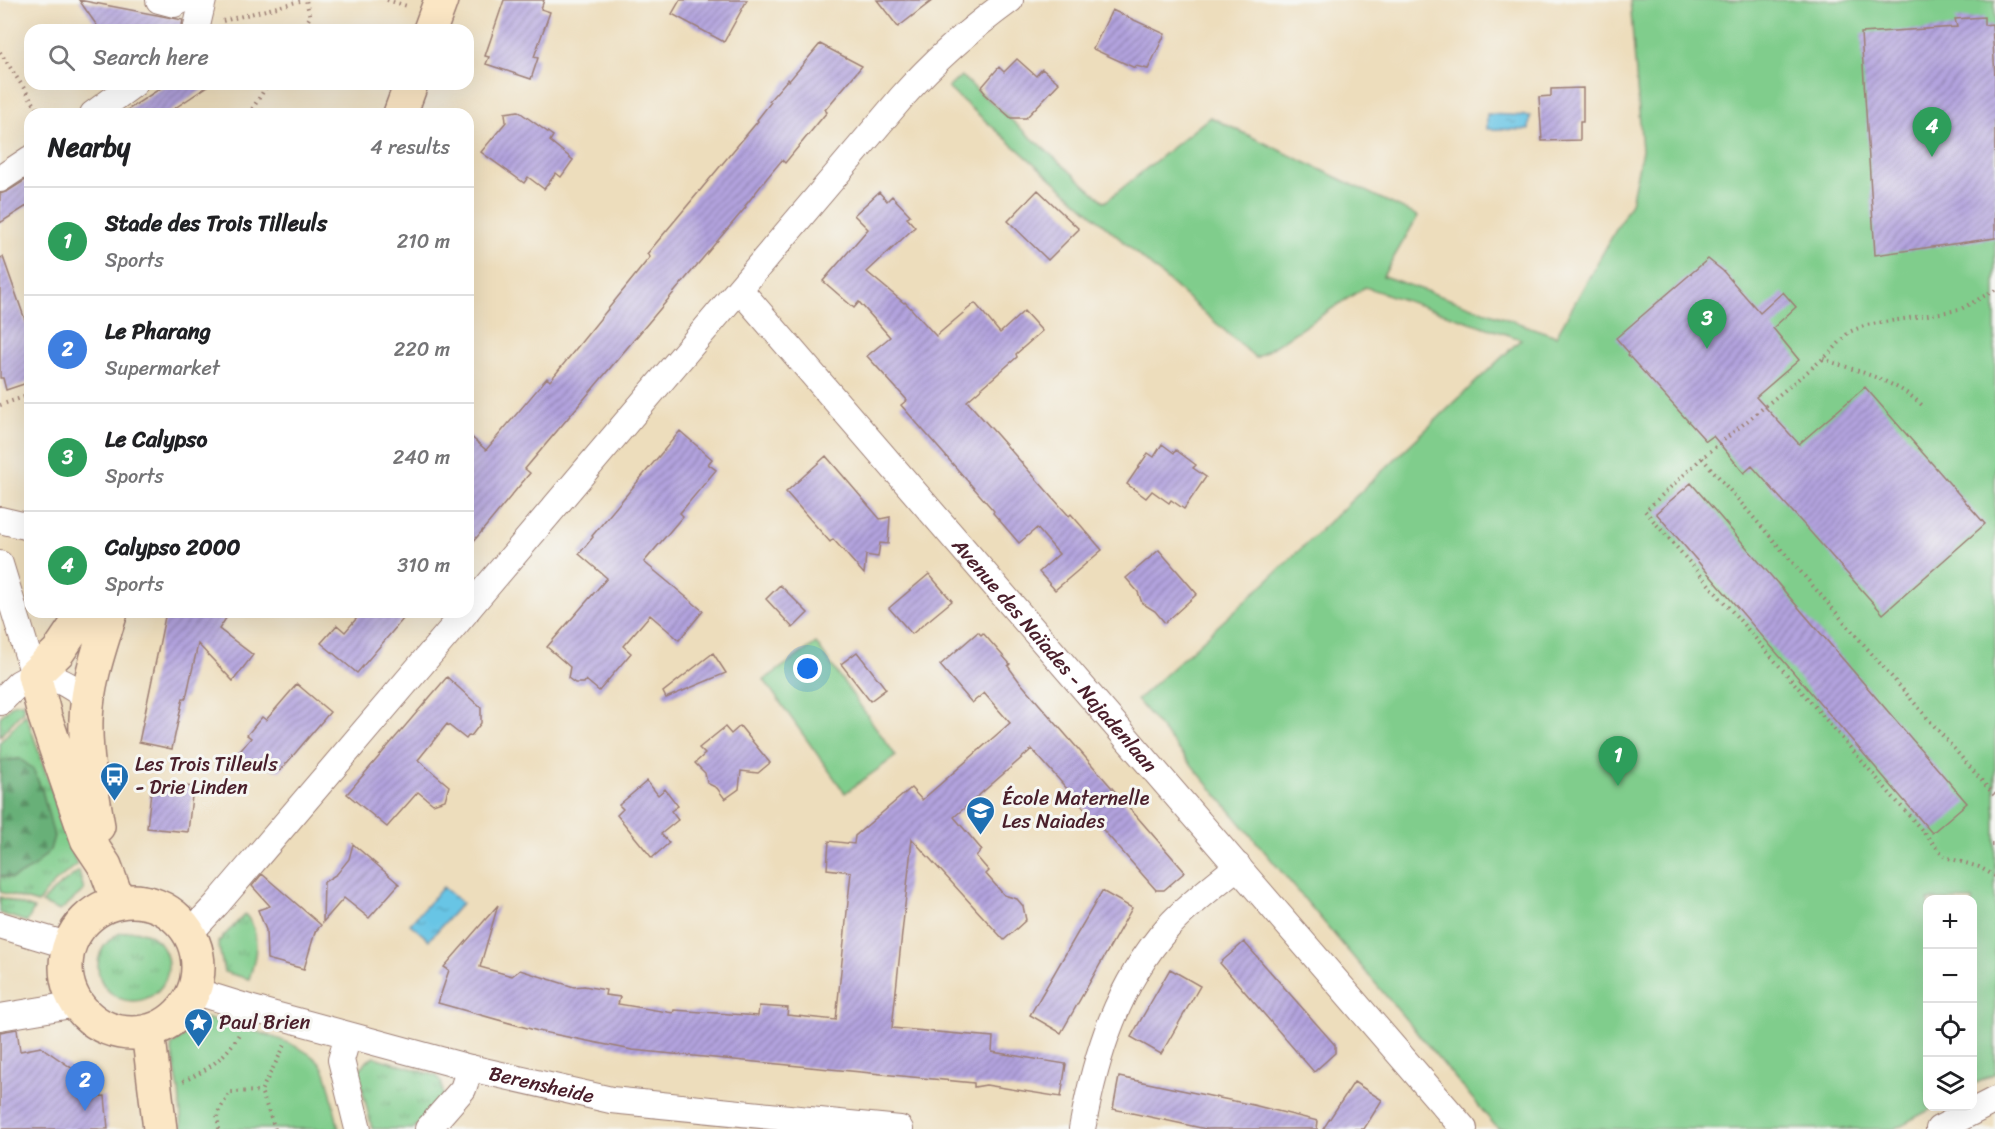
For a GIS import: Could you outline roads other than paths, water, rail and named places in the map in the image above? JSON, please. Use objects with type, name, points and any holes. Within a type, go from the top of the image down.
[{"type":"street","points":[[159,0],[174,4],[182,0]]},
{"type":"street","points":[[197,24],[203,0]]},
{"type":"street","points":[[432,24],[441,0]]},
{"type":"street","points":[[474,603],[931,64],[1010,0]]},
{"type":"street","points":[[101,108],[126,90]]},
{"type":"street","points":[[402,108],[409,90]]},
{"type":"street","points":[[0,179],[24,163]]},
{"type":"street","name":"Avenue des Naïades - Najadenlaan","points":[[740,290],[1464,1129]]},
{"type":"street","points":[[0,520],[24,526]]},
{"type":"street","points":[[0,564],[45,717],[87,839],[105,866]]},
{"type":"street","points":[[0,702],[19,683],[34,675],[58,652],[82,618]]},
{"type":"street","points":[[109,618],[97,659],[88,710],[94,802],[105,866],[118,901]]},
{"type":"street","points":[[190,933],[461,618]]},
{"type":"street","points":[[34,675],[51,676],[69,685],[88,710]]},
{"type":"street","points":[[45,717],[56,724],[68,726],[88,710]]},
{"type":"street","points":[[1082,1129],[1097,1058],[1107,1028],[1120,999],[1140,965],[1170,925],[1238,866]]},
{"type":"street","points":[[118,901],[151,903],[175,916],[190,933],[198,961],[194,991],[186,1005],[171,1020],[148,1031],[121,1032],[105,1027],[91,1018],[77,1004],[70,988],[66,967],[70,946],[81,924],[101,909],[118,901]]},
{"type":"street","points":[[0,925],[70,946]]},
{"type":"street","name":"Berensheide","points":[[194,991],[348,1036],[470,1068],[611,1100],[832,1125],[900,1129]]},
{"type":"street","points":[[0,1017],[77,1004]]},
{"type":"street","points":[[148,1031],[160,1129]]},
{"type":"street","points":[[348,1036],[341,1060],[358,1129]]},
{"type":"street","points":[[428,1129],[463,1089],[470,1068]]},
{"type":"street","points":[[1939,1129],[1995,1100]]},
{"type":"water","points":[[1487,114],[1530,116],[1529,130],[1487,129]]},
{"type":"water","points":[[443,887],[462,903],[429,940],[410,924]]},
{"type":"place","name":"Calypso 2000","points":[[1932,157]]},
{"type":"place","name":"Le Calypso","points":[[1707,349]]},
{"type":"place","name":"Stade des Trois Tilleuls","points":[[1618,786]]},
{"type":"place","name":"Les Trois Tilleuls - Drie Linden","points":[[114,802]]},
{"type":"place","name":"École Maternelle Les Naiades","points":[[981,836]]},
{"type":"place","name":"Paul Brien","points":[[198,1048]]},
{"type":"place","name":"Le Pharang","points":[[85,1111]]}]
